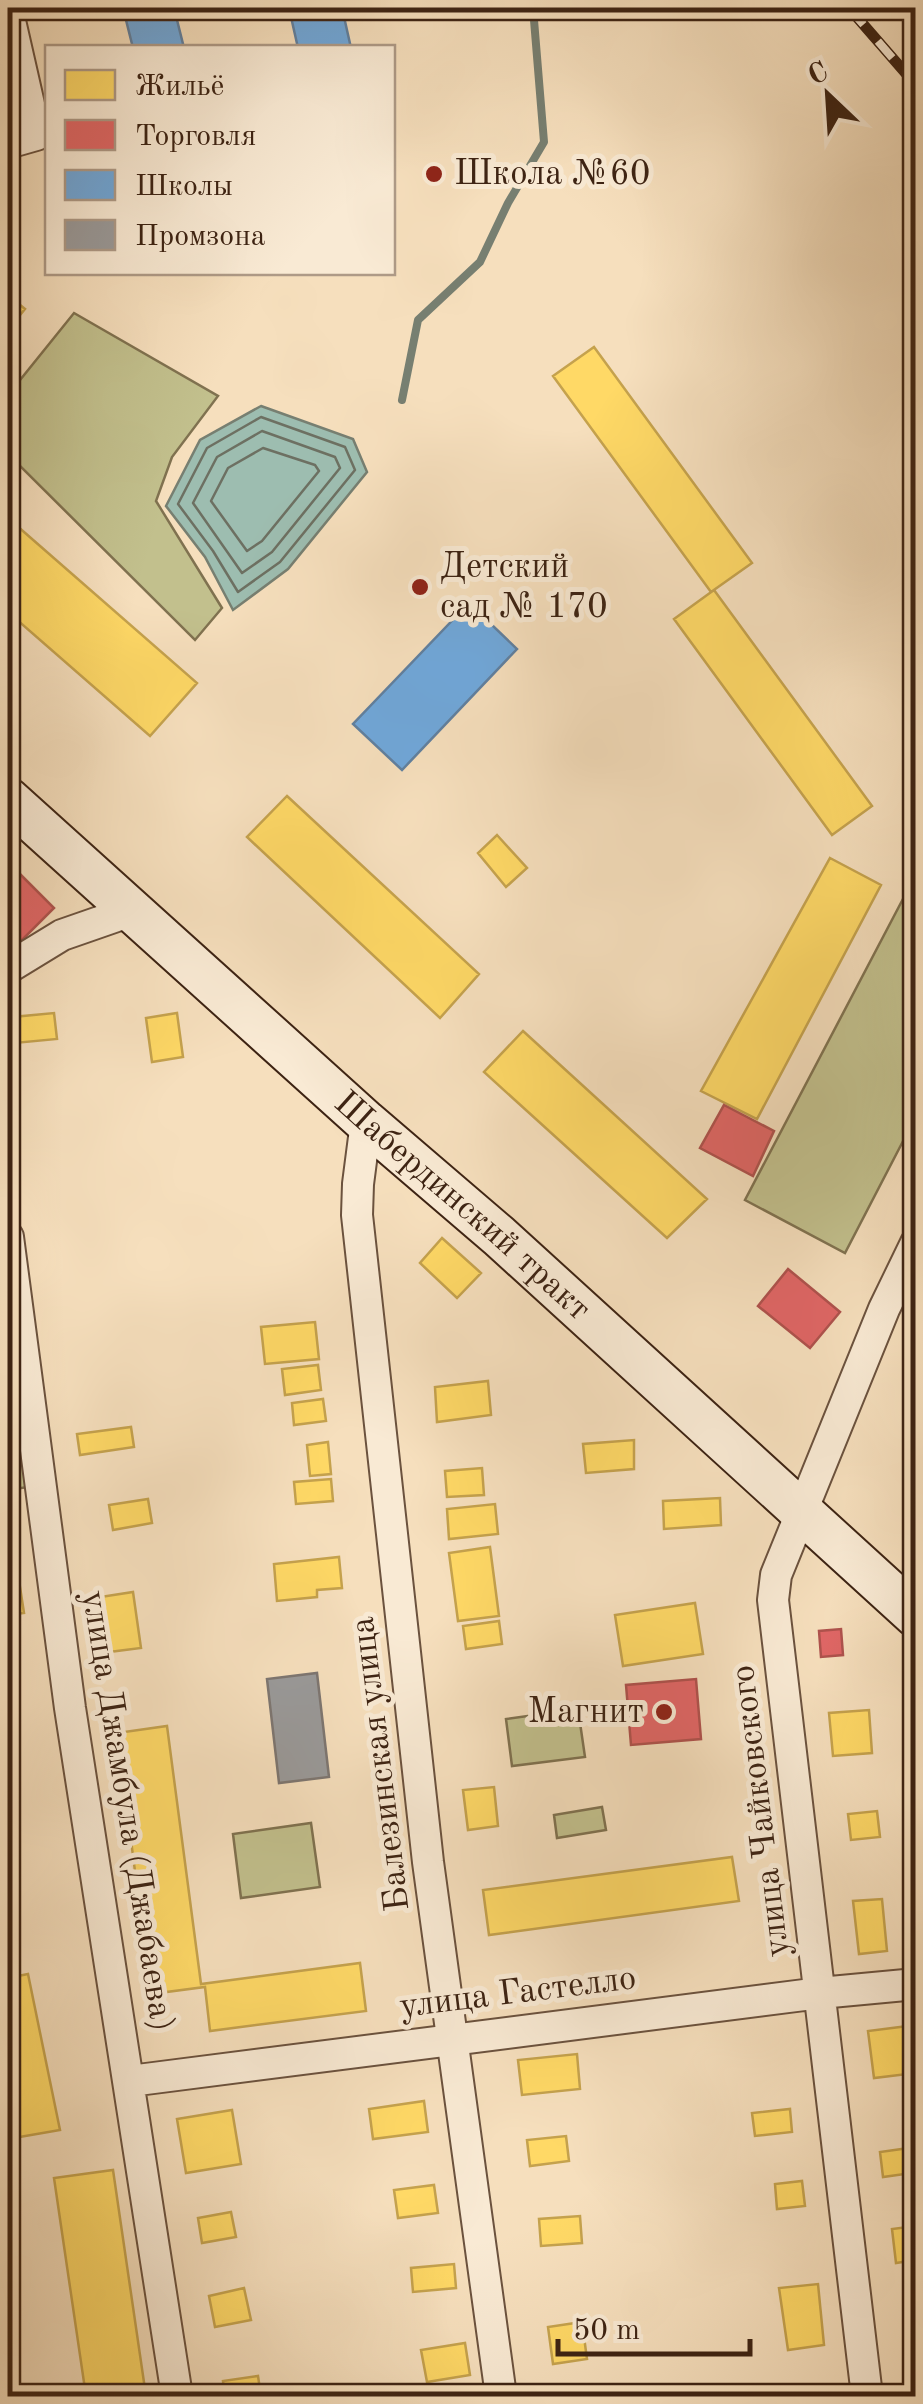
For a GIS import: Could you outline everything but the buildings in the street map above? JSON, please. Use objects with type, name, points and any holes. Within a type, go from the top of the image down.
[{"type":"main road","name":"Шабердинский тракт","points":[[8,799],[366,1122],[499,1236],[916,1616]]},
{"type":"street","points":[[8,12],[36,135],[8,143]]},
{"type":"street","points":[[8,968],[62,935],[131,911]]},
{"type":"street","name":"Балезинская улица","points":[[366,1122],[358,1215],[428,1862],[502,2396]]},
{"type":"street","name":"улица Джамбула (Джабаева)","points":[[8,1237],[70,1708],[177,2396]]},
{"type":"street","name":"улица Чайковского","points":[[867,2396],[774,1600],[776,1575],[884,1310],[916,1243]]},
{"type":"street","name":"улица Гастелло","points":[[130,2082],[452,2038],[916,1984]]},
{"type":"shaded area","points":[[74,313],[218,396],[172,457],[156,501],[222,608],[195,640],[8,454],[8,395]]},
{"type":"shaded area","points":[[915,876],[915,1118],[845,1253],[745,1200]]},
{"type":"shaded area","points":[[8,1386],[21,1396],[28,1487],[8,1490]]},
{"type":"shaded area","points":[[578,1709],[585,1757],[512,1766],[506,1719]]},
{"type":"shaded area","points":[[602,1807],[606,1830],[557,1838],[554,1815]]},
{"type":"shaded area","points":[[311,1823],[320,1887],[241,1898],[233,1834]]},
{"type":"water","points":[[261,406],[353,439],[367,472],[288,569],[233,610],[205,557],[166,506],[200,440]]},
{"type":"waterway","points":[[402,400],[418,320],[480,262],[508,203],[544,142],[534,20],[538,8]]},
{"type":"railway","points":[[849,8],[916,85]]},
{"type":"place","name":"Школа №60","points":[[434,174]]},
{"type":"place","name":"Детский сад № 170","points":[[420,587]]},
{"type":"place","name":"Магнит","points":[[664,1712]]}]
